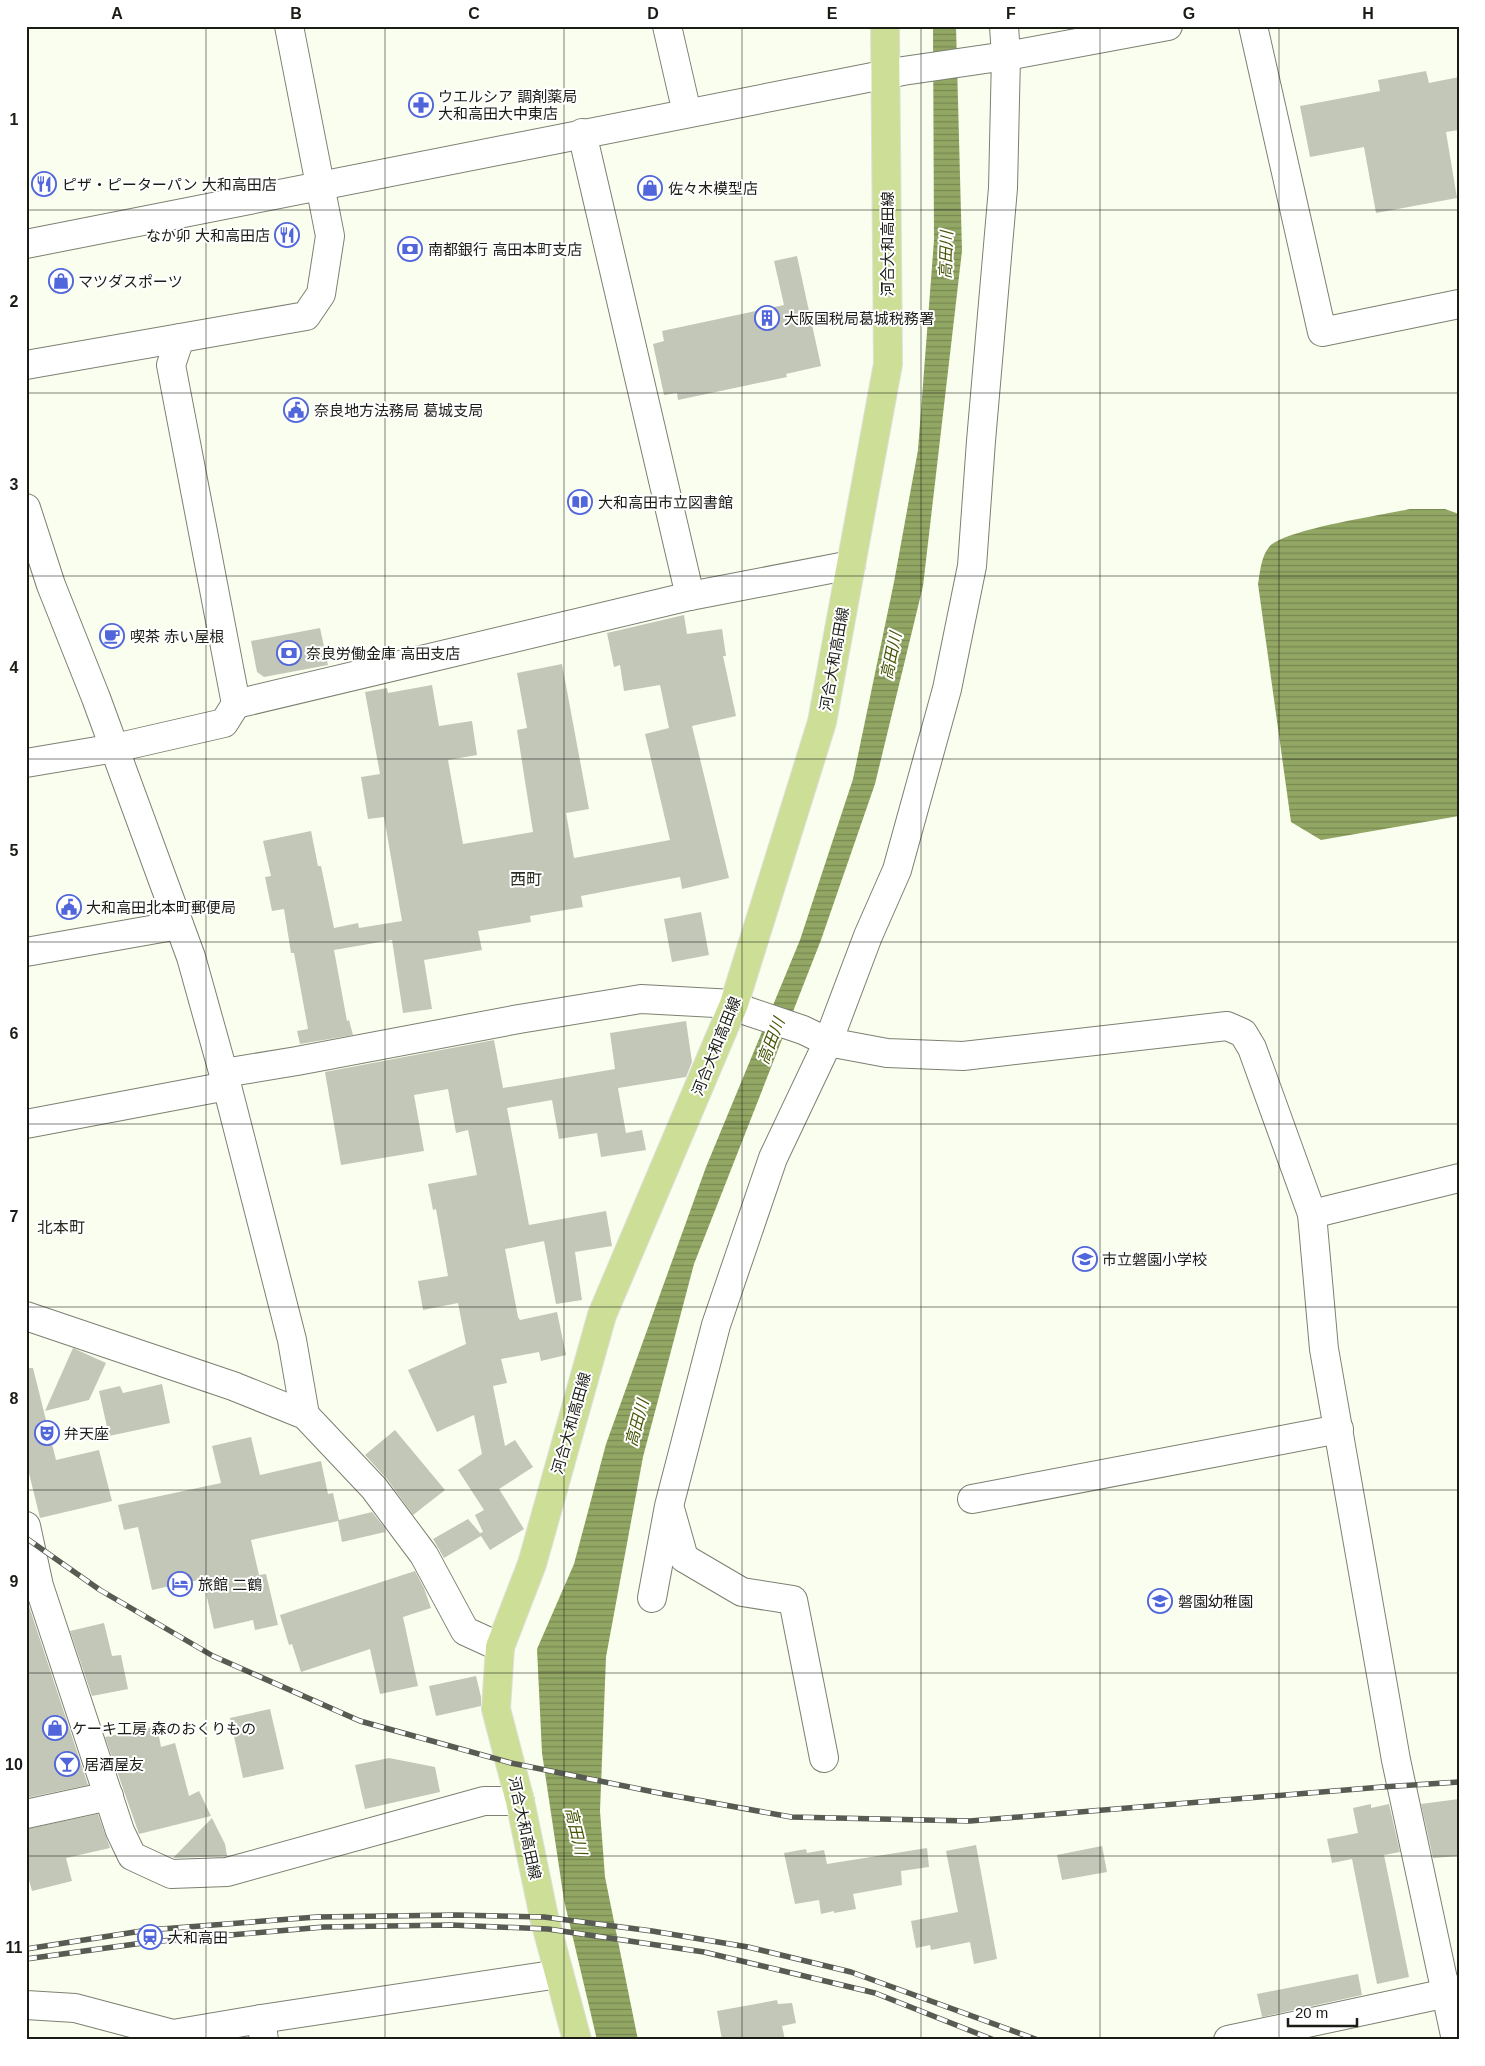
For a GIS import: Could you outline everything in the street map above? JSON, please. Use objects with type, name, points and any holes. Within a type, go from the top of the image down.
[{"type":"main road","name":"河合大和高田線","points":[[577,2040],[544,1917],[520,1801],[496,1709],[500,1647],[532,1564],[602,1315],[740,1008],[822,722],[888,364],[894,73],[885,26]]},
{"type":"street","points":[[26,365],[306,316],[321,294],[330,236],[290,26]]},
{"type":"street","points":[[667,26],[687,113]]},
{"type":"street","points":[[652,1598],[670,1506],[716,1325],[773,1158],[828,1042],[868,936],[897,870],[947,689],[972,566],[1003,188],[996,57],[1004,26]]},
{"type":"street","points":[[26,244],[894,73],[1168,26]]},
{"type":"street","points":[[1253,26],[1322,332],[1459,304]]},
{"type":"street","points":[[582,133],[690,596]]},
{"type":"street","points":[[26,763],[115,748],[224,723],[236,704],[171,365],[180,338]]},
{"type":"street","points":[[26,508],[51,585],[115,748],[191,957],[226,1080],[292,1340],[305,1416]]},
{"type":"street","points":[[236,704],[690,596],[851,565]]},
{"type":"street","points":[[26,952],[179,925]]},
{"type":"street","points":[[26,1124],[226,1080],[297,1061],[519,1019],[641,999],[740,1008],[803,1030],[828,1042],[887,1053],[963,1056],[1226,1026],[1243,1033],[1252,1048],[1312,1214],[1324,1349],[1396,1760],[1453,1991],[1456,2040]]},
{"type":"street","points":[[1312,1214],[1459,1178]]},
{"type":"street","points":[[26,1316],[233,1386],[305,1416],[374,1488],[424,1555],[465,1631],[500,1647]]},
{"type":"street","points":[[972,1498],[1339,1429]]},
{"type":"street","points":[[670,1506],[684,1558],[742,1592],[793,1600],[824,1758]]},
{"type":"street","points":[[26,1526],[40,1586],[120,1830],[132,1856],[171,1874],[227,1872],[484,1801],[520,1801]]},
{"type":"street","points":[[26,1814],[109,1796]]},
{"type":"street","points":[[26,2005],[75,2008],[173,2034],[263,2029],[559,1974]]},
{"type":"street","points":[[1228,2040],[1453,1991]]},
{"type":"water","name":"高田川","points":[[933,26],[956,26],[962,251],[923,586],[875,784],[821,940],[694,1264],[643,1457],[606,1657],[600,1811],[605,1877],[638,2040],[597,2040],[564,1900],[542,1753],[537,1649],[574,1564],[606,1444],[706,1167],[800,940],[853,779],[894,582],[918,450],[934,240]]},
{"type":"water","points":[[1410,509],[1445,509],[1459,514],[1459,816],[1321,840],[1291,822],[1258,584],[1260,570],[1266,551],[1279,540],[1294,534],[1335,524]]},
{"type":"building","points":[[1426,71],[1429,83],[1459,77],[1459,130],[1446,132],[1457,198],[1376,213],[1364,147],[1310,157],[1300,106],[1380,91],[1378,80]]},
{"type":"building","name":"大阪国税局葛城税務署","points":[[797,256],[821,366],[786,374],[787,377],[678,400],[677,393],[664,395],[653,344],[664,341],[662,331],[784,305],[774,261]]},
{"type":"building","points":[[684,615],[687,634],[722,629],[726,656],[723,656],[736,716],[692,726],[729,878],[682,889],[680,877],[581,896],[583,907],[530,916],[531,922],[478,931],[482,950],[424,960],[432,1009],[403,1013],[392,940],[334,950],[347,1021],[349,1020],[353,1035],[300,1044],[297,1031],[308,1029],[294,953],[291,953],[284,909],[272,911],[265,877],[271,876],[263,841],[311,831],[318,866],[321,866],[334,928],[358,923],[359,928],[402,921],[384,817],[368,819],[361,777],[380,774],[365,692],[387,688],[388,693],[432,685],[439,726],[472,721],[477,755],[448,760],[463,844],[533,832],[517,730],[527,728],[517,673],[562,664],[589,809],[566,813],[574,858],[670,840],[645,734],[669,728],[660,685],[624,691],[620,665],[614,667],[607,633]]},
{"type":"building","name":"奈良労働金庫 高田支店","points":[[320,628],[328,665],[264,677],[257,672],[251,641]]},
{"type":"building","points":[[701,912],[709,955],[672,962],[664,919]]},
{"type":"building","points":[[686,1021],[692,1062],[686,1077],[618,1088],[626,1133],[642,1130],[646,1150],[601,1157],[597,1133],[559,1139],[552,1100],[507,1108],[529,1225],[606,1211],[612,1246],[575,1252],[582,1300],[556,1304],[544,1241],[505,1249],[518,1317],[520,1320],[557,1312],[566,1355],[541,1361],[539,1352],[501,1359],[507,1383],[493,1386],[505,1446],[515,1440],[533,1467],[499,1489],[524,1529],[490,1550],[481,1536],[444,1558],[433,1539],[468,1519],[480,1533],[483,1532],[475,1515],[484,1510],[458,1470],[482,1454],[474,1415],[437,1432],[408,1370],[466,1344],[458,1303],[423,1310],[418,1281],[448,1276],[436,1209],[433,1210],[428,1184],[477,1175],[468,1130],[456,1133],[448,1089],[414,1095],[424,1151],[341,1165],[325,1072],[494,1040],[503,1088],[615,1069],[610,1033]]},
{"type":"building","points":[[73,1348],[106,1363],[89,1400],[45,1411]]},
{"type":"building","points":[[26,1368],[33,1368],[56,1460],[99,1450],[112,1501],[40,1518],[26,1461]]},
{"type":"building","points":[[162,1384],[170,1423],[109,1436],[99,1391],[120,1386],[123,1393]]},
{"type":"building","points":[[395,1430],[445,1490],[413,1515],[387,1479],[365,1455]]},
{"type":"building","points":[[251,1437],[260,1475],[321,1461],[328,1494],[333,1493],[339,1520],[372,1512],[384,1527],[385,1532],[342,1542],[338,1521],[251,1540],[259,1575],[266,1574],[278,1625],[255,1630],[253,1620],[214,1629],[203,1579],[152,1590],[138,1527],[124,1530],[118,1505],[221,1483],[212,1446]]},
{"type":"building","points":[[415,1571],[424,1588],[431,1608],[403,1617],[418,1686],[380,1694],[370,1649],[301,1672],[292,1644],[289,1645],[280,1615]]},
{"type":"building","points":[[26,1597],[88,1785],[26,1798]]},
{"type":"building","points":[[104,1623],[112,1656],[121,1655],[128,1689],[92,1696],[70,1631]]},
{"type":"building","points":[[476,1676],[481,1706],[436,1716],[429,1686]]},
{"type":"building","points":[[270,1709],[284,1769],[243,1778],[230,1718]]},
{"type":"building","points":[[157,1726],[161,1747],[175,1743],[189,1796],[199,1791],[211,1816],[139,1834],[105,1737]]},
{"type":"building","points":[[389,1758],[435,1767],[440,1792],[365,1809],[355,1765]]},
{"type":"building","points":[[1459,1799],[1459,1856],[1433,1858],[1421,1804]]},
{"type":"building","points":[[1371,1804],[1371,1808],[1389,1804],[1400,1852],[1384,1855],[1409,1977],[1377,1984],[1352,1859],[1332,1863],[1327,1839],[1358,1833],[1353,1808]]},
{"type":"building","points":[[98,1814],[110,1848],[66,1858],[72,1881],[32,1891],[26,1869],[26,1829]]},
{"type":"building","points":[[212,1818],[225,1844],[227,1856],[173,1858]]},
{"type":"building","points":[[976,1845],[997,1959],[974,1964],[970,1942],[931,1950],[930,1945],[916,1948],[911,1921],[958,1912],[946,1851]]},
{"type":"building","points":[[1102,1846],[1107,1872],[1062,1880],[1057,1855]]},
{"type":"building","points":[[927,1848],[929,1867],[901,1871],[902,1885],[853,1894],[856,1909],[821,1914],[819,1900],[795,1904],[784,1853],[806,1849],[807,1853],[824,1850],[827,1864]]},
{"type":"building","points":[[1358,1974],[1362,1995],[1262,2017],[1257,1994]]},
{"type":"building","points":[[777,2000],[778,2004],[792,2003],[796,2023],[782,2026],[785,2040],[722,2040],[717,2011]]},
{"type":"railway","points":[[26,1538],[100,1590],[213,1656],[360,1721],[511,1763],[791,1817],[970,1821],[1459,1782]]},
{"type":"railway","points":[[26,1949],[148,1930],[317,1917],[457,1915],[544,1917],[652,1931],[748,1947],[851,1972],[1038,2040]]},
{"type":"railway","points":[[26,1959],[150,1942],[324,1927],[451,1925],[548,1929],[704,1952],[875,1993],[994,2040]]},
{"type":"place","name":"ウエルシア 調剤薬局 大和高田大中東店","points":[[421,105]]},
{"type":"place","name":"ピザ・ピーターパン 大和高田店","points":[[44,184]]},
{"type":"place","name":"佐々木模型店","points":[[650,188]]},
{"type":"place","name":"なか卯 大和高田店","points":[[287,235]]},
{"type":"place","name":"南都銀行 高田本町支店","points":[[410,249]]},
{"type":"place","name":"マツダスポーツ","points":[[61,281]]},
{"type":"place","name":"大阪国税局葛城税務署","points":[[767,318]]},
{"type":"place","name":"奈良地方法務局 葛城支局","points":[[296,410]]},
{"type":"place","name":"大和高田市立図書館","points":[[580,502]]},
{"type":"place","name":"喫茶 赤い屋根","points":[[112,636]]},
{"type":"place","name":"奈良労働金庫 高田支店","points":[[289,653]]},
{"type":"place","name":"大和高田北本町郵便局","points":[[69,907]]},
{"type":"place","name":"市立磐園小学校","points":[[1085,1259]]},
{"type":"place","name":"弁天座","points":[[47,1433]]},
{"type":"place","name":"旅館 二鶴","points":[[180,1584]]},
{"type":"place","name":"磐園幼稚園","points":[[1160,1601]]},
{"type":"place","name":"ケーキ工房 森のおくりもの","points":[[55,1728]]},
{"type":"place","name":"居酒屋友","points":[[67,1764]]},
{"type":"place","name":"大和高田","points":[[150,1937]]},
{"type":"district","name":"西町","points":[[526,879]]},
{"type":"district","name":"北本町","points":[[61,1227]]}]
